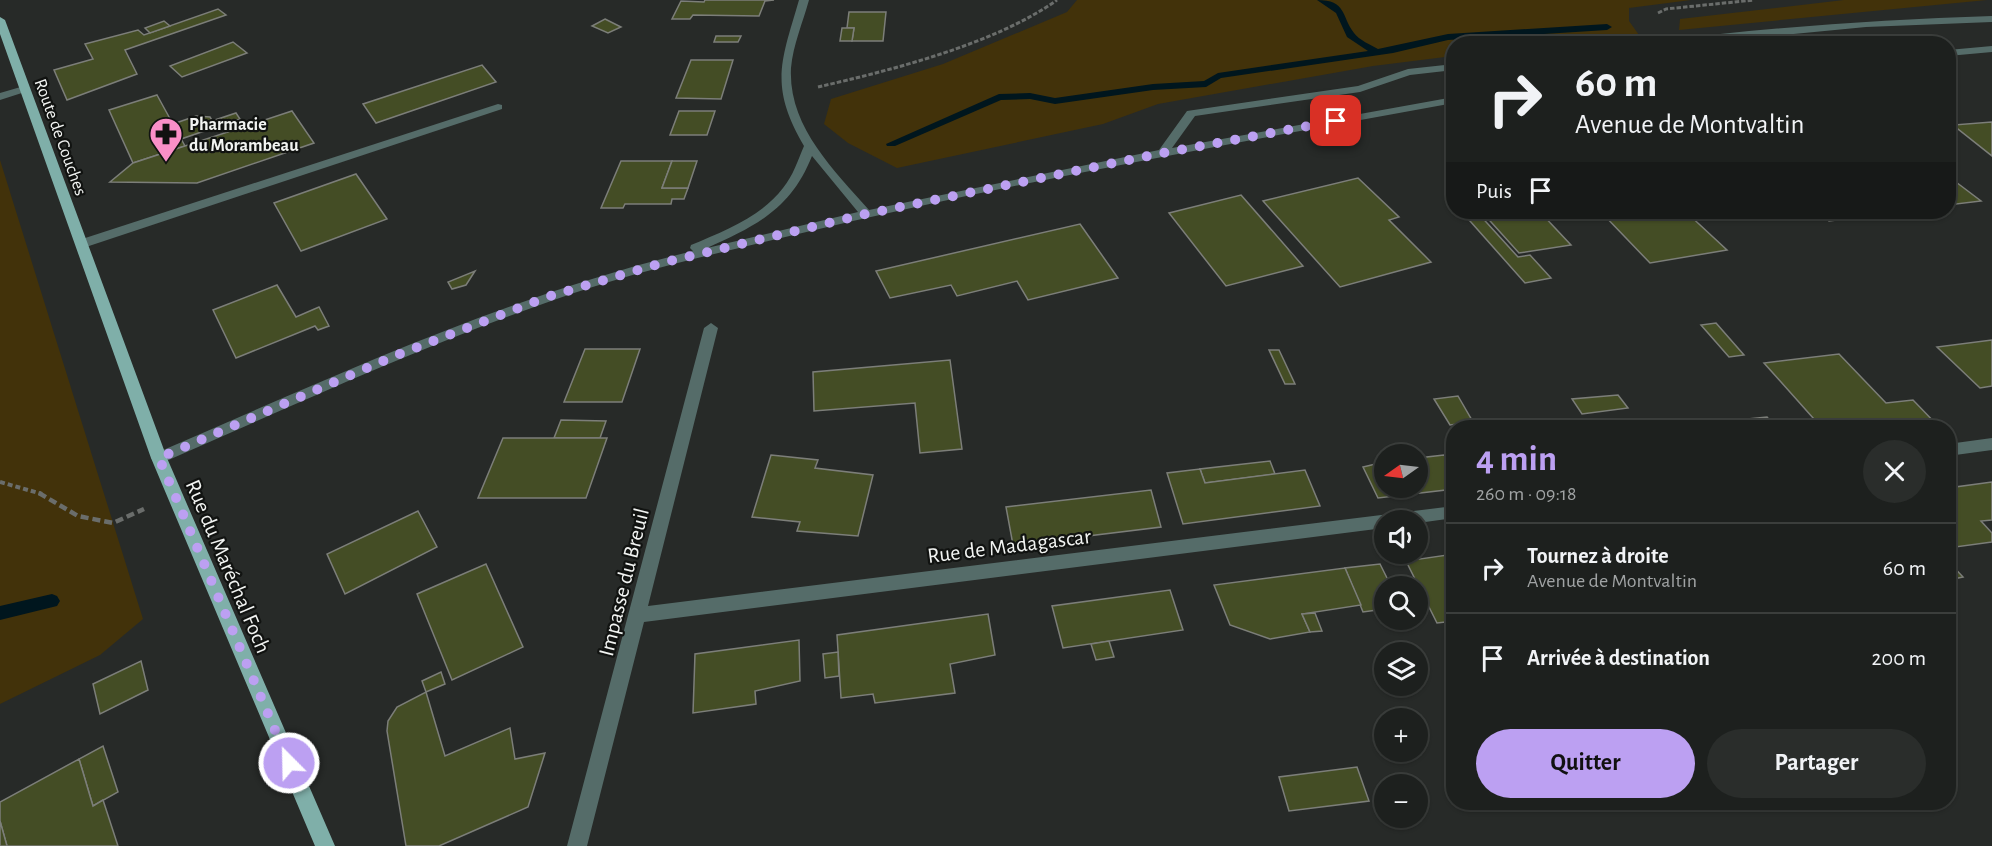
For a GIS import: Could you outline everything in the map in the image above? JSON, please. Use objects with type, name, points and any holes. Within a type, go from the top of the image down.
[{"type":"main road","name":"Route de Couches","points":[[0,20],[89,266]]},
{"type":"main road","name":"Rue du Maréchal Foch","points":[[89,266],[159,458],[325,846]]},
{"type":"street","points":[[804,0],[786,68],[788,94],[797,123],[866,214]]},
{"type":"street","points":[[1724,36],[1783,29],[1925,20],[1992,19]]},
{"type":"street","points":[[1956,51],[1992,49]]},
{"type":"street","points":[[1163,153],[1191,113],[1360,88],[1408,72],[1446,67]]},
{"type":"street","points":[[0,96],[24,90]]},
{"type":"street","points":[[159,458],[397,355],[547,297],[662,263],[866,214],[1163,153],[1446,101]]},
{"type":"street","points":[[81,244],[498,107]]},
{"type":"street","points":[[662,263],[746,225],[781,199],[796,179],[811,144]]},
{"type":"street","name":"Impasse du Breuil","points":[[576,846],[711,328]]},
{"type":"street","points":[[1956,449],[1992,444]]},
{"type":"street","name":"Rue de Madagascar","points":[[1428,515],[1446,513]]},
{"type":"street","name":"Rue de Madagascar","points":[[638,615],[1374,523]]},
{"type":"path","points":[[788,94],[912,63],[974,42],[1027,19],[1057,0]]},
{"type":"path","points":[[0,482],[38,492],[78,516],[113,523],[175,495]]},
{"type":"shaded area","points":[[1077,0],[1691,0],[1629,8],[1629,21],[1639,35],[1446,36],[1446,57],[1373,66],[1158,104],[1103,124],[897,168],[848,143],[824,124],[831,99],[943,64],[1067,12]]},
{"type":"shaded area","points":[[1844,0],[1987,0],[1679,30],[1680,19]]},
{"type":"shaded area","points":[[0,160],[143,619],[100,655],[0,704]]},
{"type":"building","points":[[705,0],[774,0],[765,1],[759,16],[693,15],[690,19],[672,19],[681,1],[704,2]]},
{"type":"building","points":[[218,9],[226,15],[125,50],[137,74],[67,100],[54,70],[93,59],[85,44],[138,30],[144,35]]},
{"type":"building","points":[[849,12],[886,12],[883,41],[852,41],[854,28],[847,28]]},
{"type":"building","points":[[605,19],[621,27],[608,33],[592,26]]},
{"type":"building","points":[[164,21],[170,26],[150,33],[145,28]]},
{"type":"building","points":[[842,28],[854,28],[852,41],[840,41]]},
{"type":"building","points":[[716,36],[741,36],[738,42],[714,42]]},
{"type":"building","points":[[233,42],[247,53],[182,77],[170,66]]},
{"type":"building","points":[[691,60],[733,60],[721,99],[676,98]]},
{"type":"building","points":[[482,65],[496,82],[376,123],[363,104]]},
{"type":"building","points":[[157,95],[185,146],[133,163],[109,110]]},
{"type":"building","points":[[292,111],[314,143],[197,183],[110,182],[133,163]]},
{"type":"building","points":[[679,111],[715,111],[707,135],[670,135]]},
{"type":"building","points":[[236,113],[240,119],[216,127],[212,121]]},
{"type":"building","points":[[196,116],[210,117],[216,127],[181,139],[173,124]]},
{"type":"building","points":[[1992,122],[1992,156],[1956,127],[1956,125]]},
{"type":"building","points":[[621,161],[672,161],[662,188],[688,188],[684,199],[672,199],[671,204],[625,204],[623,208],[601,208]]},
{"type":"building","points":[[672,161],[697,161],[688,188],[662,188]]},
{"type":"building","points":[[356,174],[387,219],[301,251],[274,203]]},
{"type":"building","points":[[1358,178],[1399,217],[1389,220],[1431,262],[1340,287],[1263,201]]},
{"type":"building","points":[[1956,182],[1981,201],[1956,204]]},
{"type":"building","points":[[1241,195],[1303,266],[1226,286],[1169,213]]},
{"type":"building","points":[[1468,219],[1483,219],[1518,257],[1530,255],[1551,278],[1525,283]]},
{"type":"building","points":[[1488,219],[1547,219],[1571,245],[1519,253]]},
{"type":"building","points":[[1608,219],[1694,219],[1727,250],[1650,263]]},
{"type":"building","points":[[1080,224],[1118,278],[1028,300],[1017,281],[957,296],[951,285],[890,298],[876,271]]},
{"type":"building","points":[[475,271],[466,285],[452,289],[448,282]]},
{"type":"building","points":[[277,285],[296,317],[319,307],[329,326],[318,330],[315,326],[236,358],[213,310]]},
{"type":"building","points":[[1716,323],[1744,355],[1729,357],[1701,325]]},
{"type":"building","points":[[1992,340],[1992,386],[1980,388],[1937,347]]},
{"type":"building","points":[[585,349],[640,349],[622,402],[564,402]]},
{"type":"building","points":[[1269,350],[1279,350],[1295,384],[1285,384]]},
{"type":"building","points":[[1839,354],[1886,403],[1913,400],[1932,420],[1815,420],[1764,363]]},
{"type":"building","points":[[950,360],[962,449],[920,453],[915,403],[814,411],[813,372]]},
{"type":"building","points":[[1618,395],[1628,408],[1582,414],[1572,399]]},
{"type":"building","points":[[1458,396],[1472,420],[1447,420],[1434,399]]},
{"type":"building","points":[[1767,417],[1769,420],[1737,420]]},
{"type":"building","points":[[561,420],[606,421],[600,438],[554,438]]},
{"type":"building","points":[[503,438],[607,438],[586,498],[478,498]]},
{"type":"building","points":[[771,455],[818,460],[815,468],[873,475],[858,536],[797,531],[800,522],[752,517]]},
{"type":"building","points":[[1446,455],[1446,490],[1428,492],[1428,457]]},
{"type":"building","points":[[1270,461],[1275,474],[1205,483],[1200,469]]},
{"type":"building","points":[[1374,464],[1374,490],[1363,467]]},
{"type":"building","points":[[1200,469],[1205,483],[1305,470],[1320,506],[1183,524],[1167,473]]},
{"type":"building","points":[[1992,482],[1992,520],[1981,521],[1992,533],[1992,542],[1956,547],[1956,487]]},
{"type":"building","points":[[1151,490],[1161,527],[1013,545],[1006,507]]},
{"type":"building","points":[[418,511],[437,547],[345,594],[327,554]]},
{"type":"building","points":[[1446,555],[1446,622],[1437,623],[1428,605],[1428,576],[1414,576],[1408,564],[1428,564],[1428,558]]},
{"type":"building","points":[[486,564],[523,647],[452,680],[417,594]]},
{"type":"building","points":[[1380,564],[1386,576],[1374,576],[1374,610],[1363,612],[1345,568]]},
{"type":"building","points":[[1345,568],[1361,605],[1302,614],[1310,632],[1270,639],[1230,625],[1214,585]]},
{"type":"building","points":[[1956,570],[1963,577],[1956,578]]},
{"type":"building","points":[[1170,590],[1183,630],[1063,648],[1052,606]]},
{"type":"building","points":[[1315,613],[1322,631],[1310,632],[1302,614]]},
{"type":"building","points":[[988,614],[995,655],[950,664],[955,693],[875,703],[873,694],[841,698],[837,635]]},
{"type":"building","points":[[799,640],[800,681],[755,691],[756,704],[693,713],[695,654]]},
{"type":"building","points":[[1109,641],[1114,657],[1096,660],[1091,644]]},
{"type":"building","points":[[838,652],[839,676],[825,678],[823,654]]},
{"type":"building","points":[[141,661],[148,690],[100,714],[93,684]]},
{"type":"building","points":[[441,672],[445,684],[426,692],[422,681]]},
{"type":"building","points":[[426,692],[445,756],[510,728],[515,759],[545,753],[528,807],[439,846],[406,846],[387,731],[388,721],[397,707]]},
{"type":"building","points":[[103,746],[118,792],[93,806],[79,759]]},
{"type":"building","points":[[79,759],[93,806],[103,800],[118,846],[7,846],[0,821],[0,802]]},
{"type":"building","points":[[1357,767],[1369,801],[1289,811],[1279,777]]},
{"type":"building","points":[[0,821],[7,846],[0,846]]},
{"type":"waterway","points":[[1321,0],[1340,12],[1350,35],[1376,52]]},
{"type":"waterway","points":[[1464,36],[1607,27]]},
{"type":"waterway","points":[[891,144],[999,97],[1030,96],[1055,101],[1153,87],[1206,84],[1218,76],[1393,50],[1446,37]]},
{"type":"waterway","points":[[0,613],[52,601]]},
{"type":"place","name":"Pharmacie du Morambeau","points":[[166,163]]},
{"type":"route","points":[[289,763],[159,458],[397,355],[547,297],[662,263],[866,214],[1163,153],[1336,121]]}]
